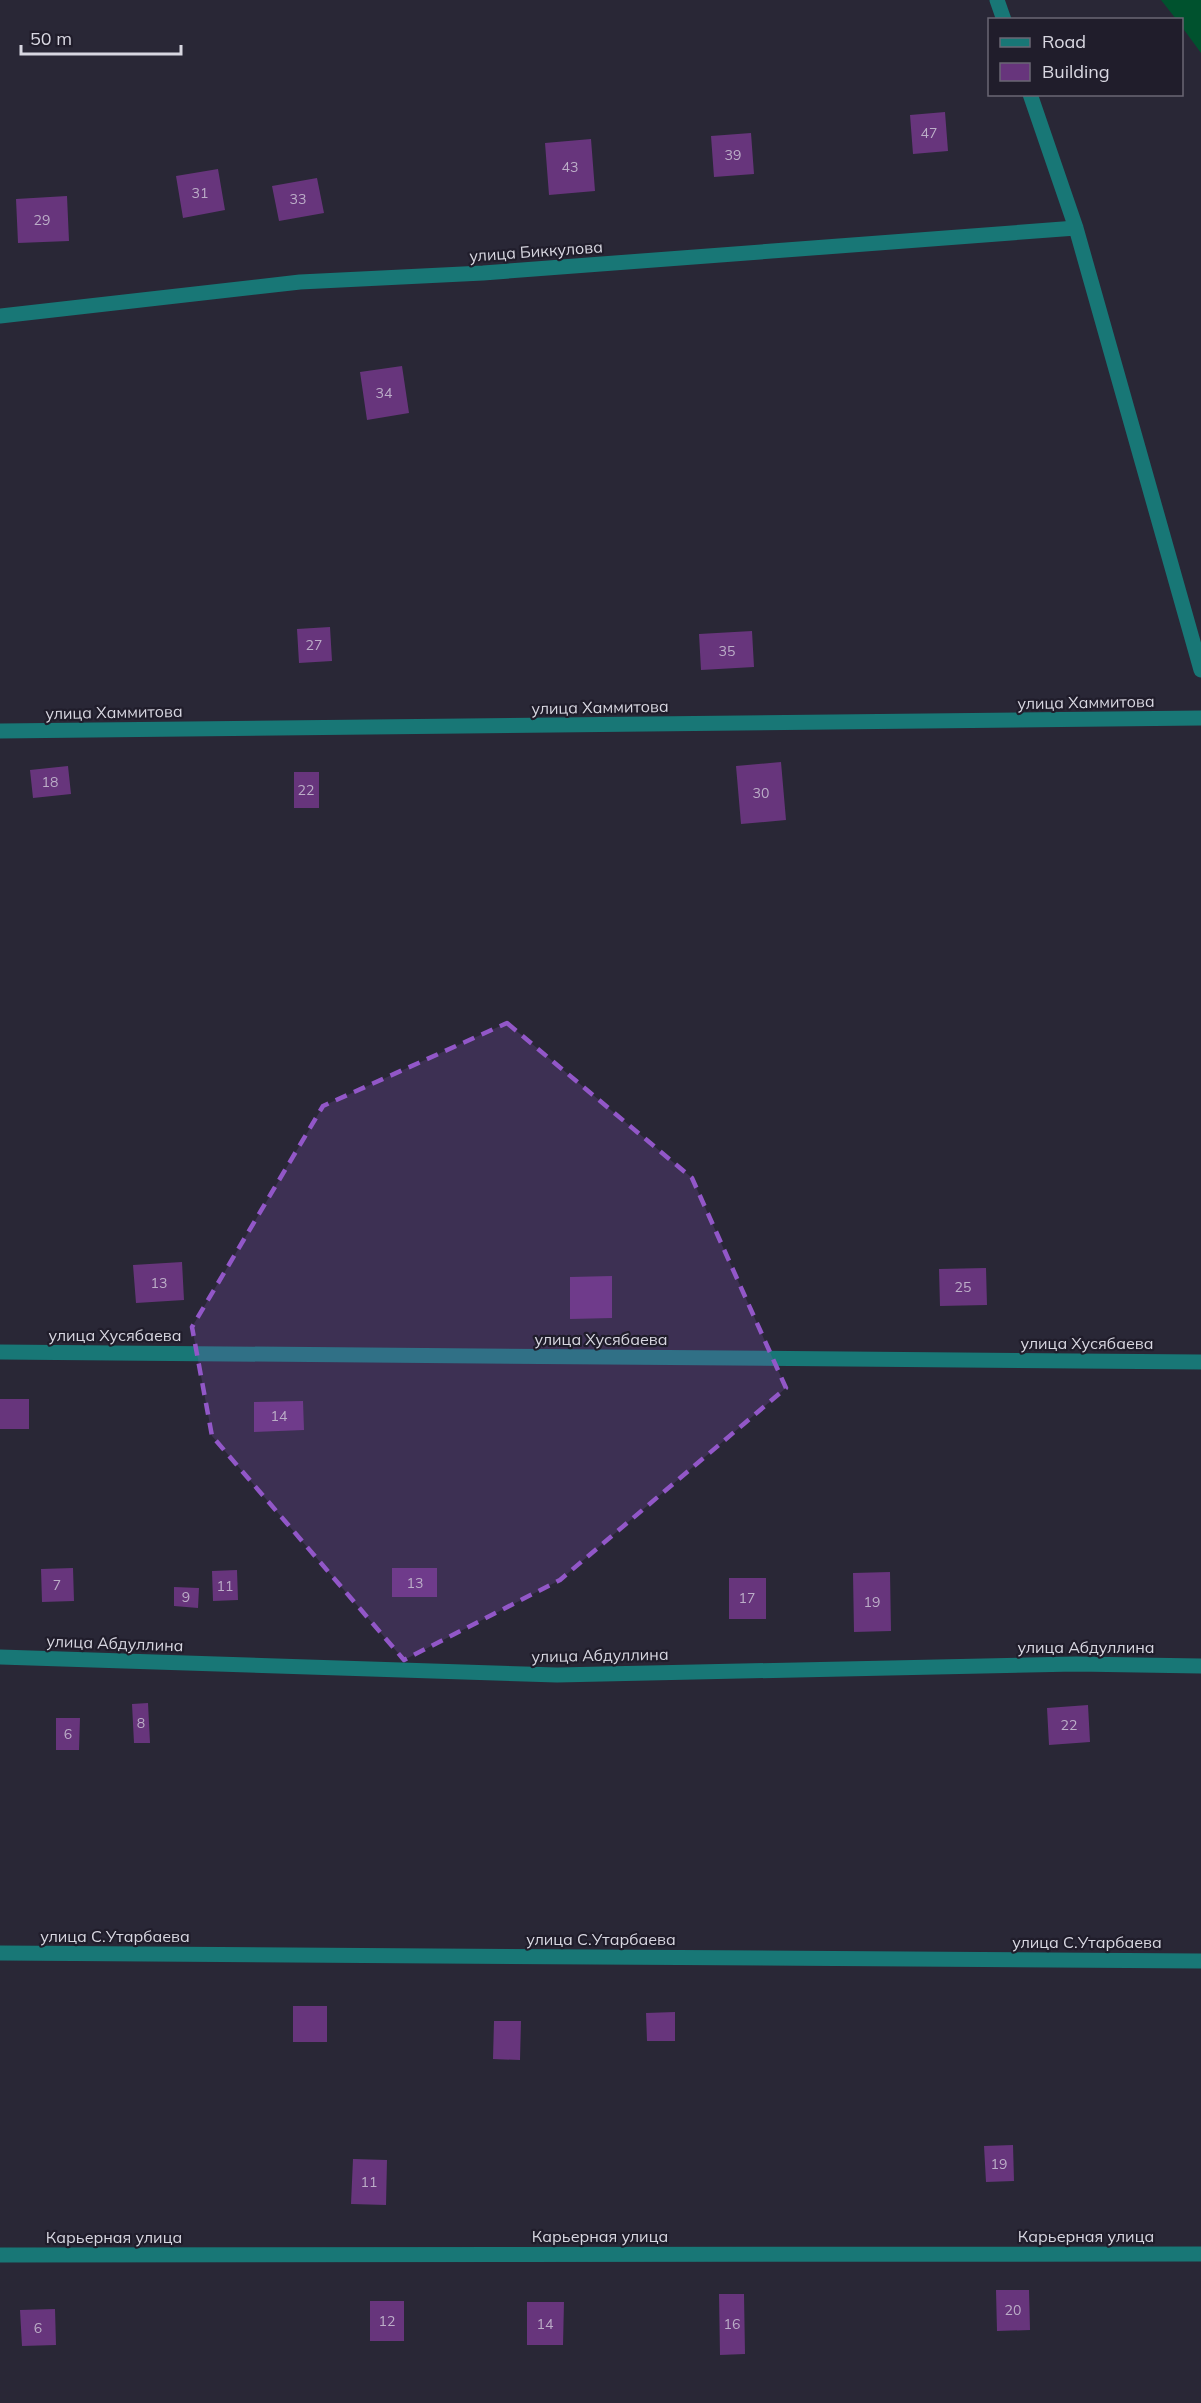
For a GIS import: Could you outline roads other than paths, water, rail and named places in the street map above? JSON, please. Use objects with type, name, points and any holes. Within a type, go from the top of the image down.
[{"type":"street","points":[[997,0],[1003,18]]},
{"type":"street","points":[[1031,96],[1076,228],[1201,670]]},
{"type":"street","name":"улица Биккулова","points":[[0,316],[300,282],[483,273],[1076,228]]},
{"type":"street","name":"улица Хаммитова","points":[[0,731],[1201,718]]},
{"type":"street","name":"улица Хусябаева","points":[[0,1352],[1201,1362]]},
{"type":"street","name":"улица Абдуллина","points":[[0,1657],[557,1675],[1076,1664],[1201,1666]]},
{"type":"street","name":"улица С.Утарбаева","points":[[0,1953],[1201,1961]]},
{"type":"street","name":"Карьерная улица","points":[[0,2255],[1201,2254]]}]
